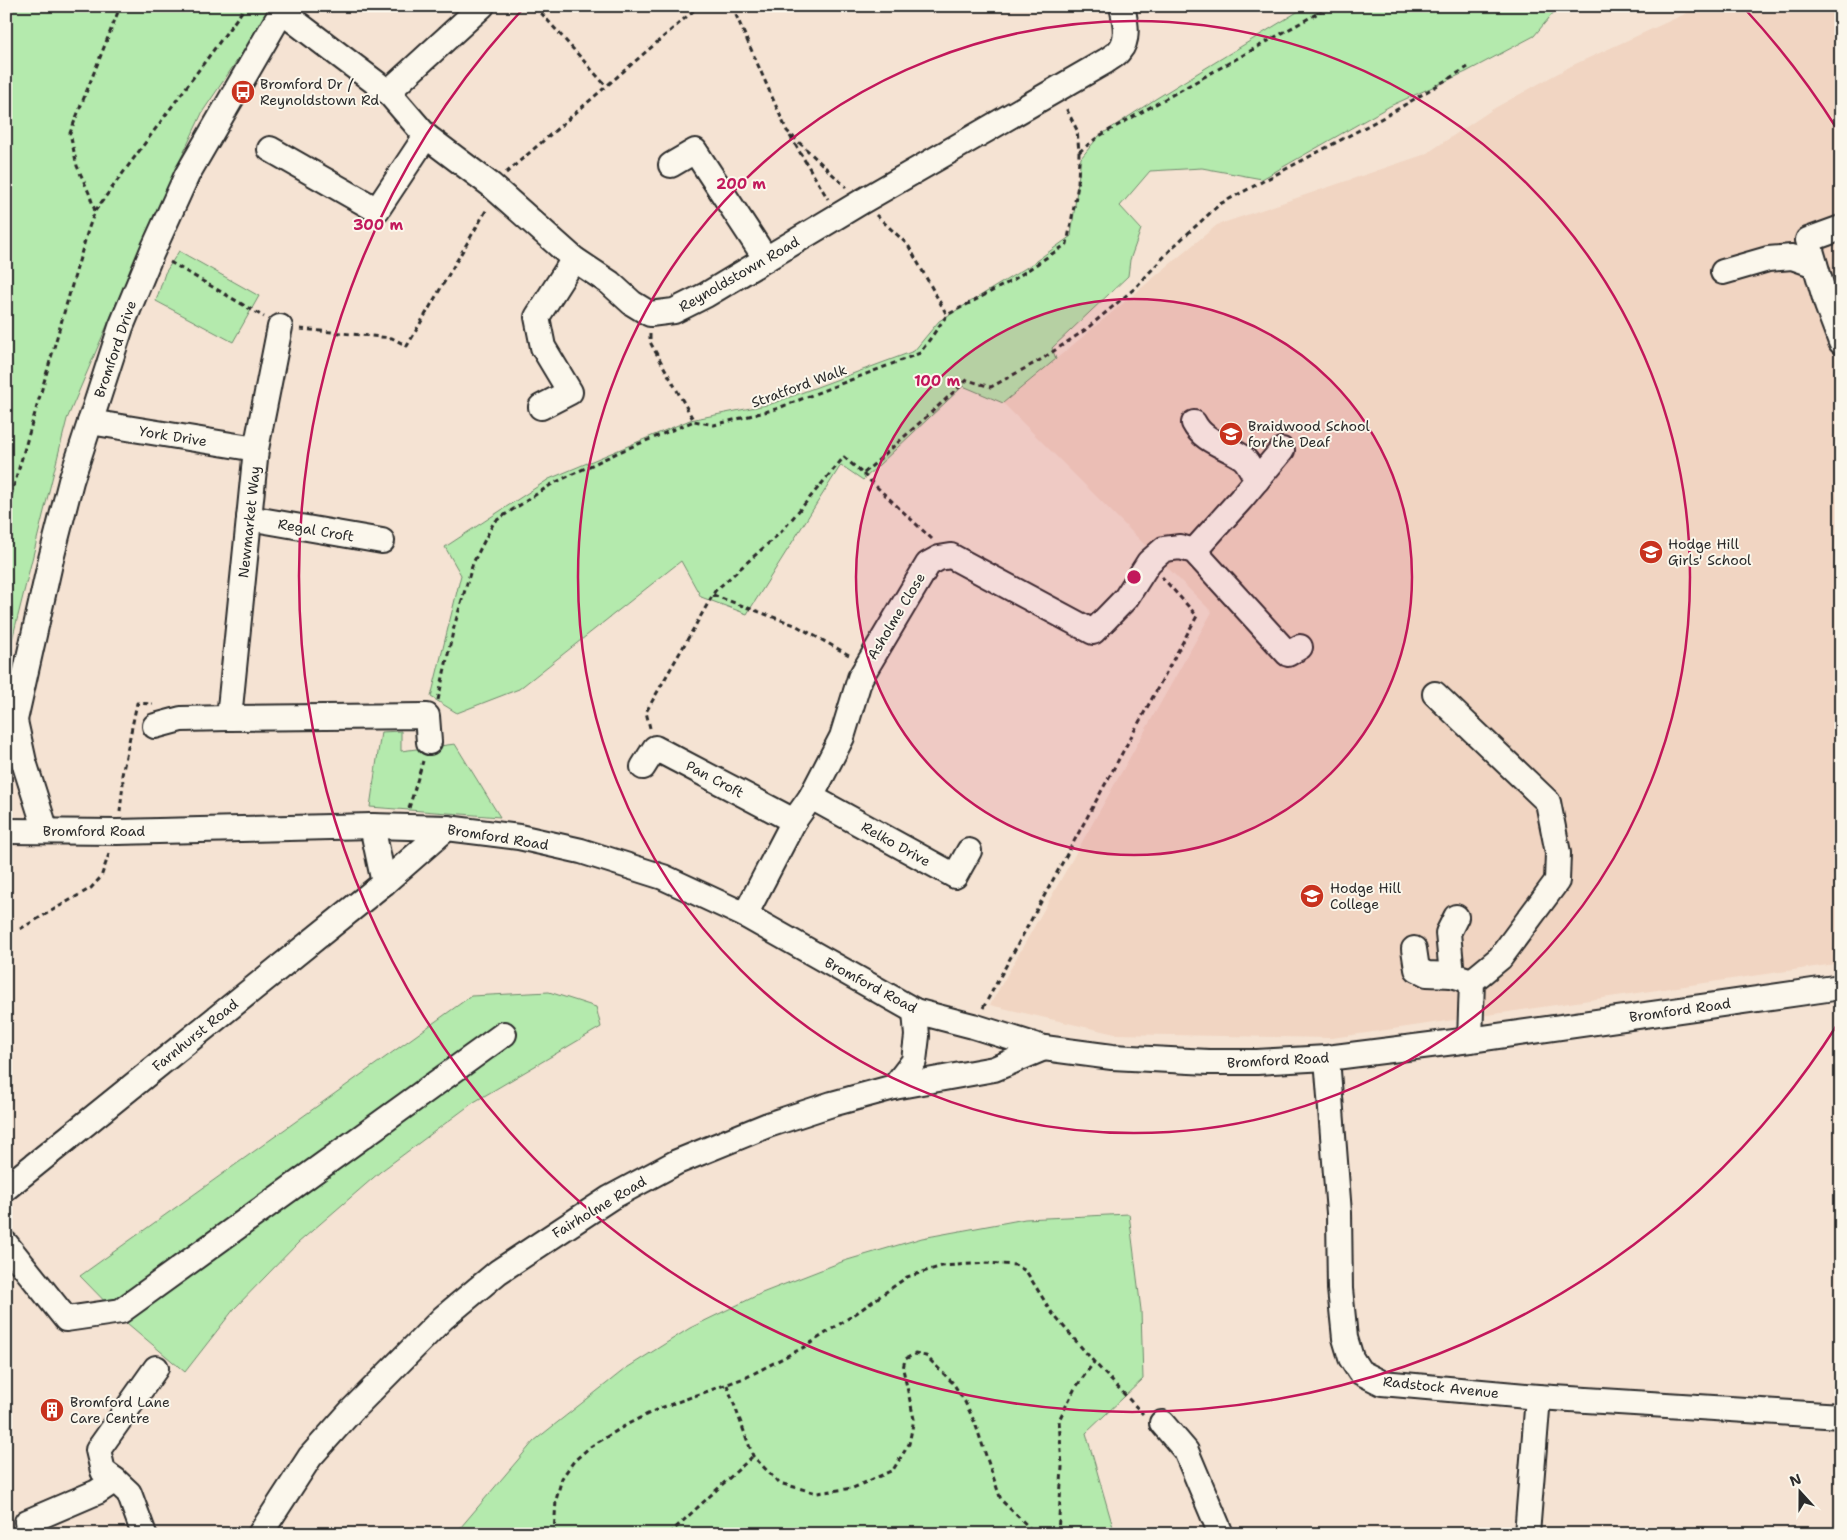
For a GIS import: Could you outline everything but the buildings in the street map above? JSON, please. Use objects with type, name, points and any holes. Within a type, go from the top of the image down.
[{"type":"street","points":[[388,92],[482,6]]},
{"type":"street","name":"Reynoldstown Road","points":[[650,314],[674,311],[706,295],[860,202],[1106,61],[1119,51],[1125,41],[1125,21],[1122,6]]},
{"type":"street","points":[[283,9],[388,92],[426,136],[491,186],[574,259],[610,283],[632,302],[650,314]]},
{"type":"street","name":"Bromford Drive","points":[[6,748],[10,725],[71,481],[121,327],[152,252],[187,176],[283,9]]},
{"type":"street","points":[[270,149],[377,210],[426,136]]},
{"type":"street","points":[[671,166],[695,151],[766,259]]},
{"type":"street","points":[[1841,228],[1808,240],[1815,265],[1834,304],[1841,342]]},
{"type":"street","points":[[1724,272],[1768,259],[1792,257],[1815,265]]},
{"type":"street","points":[[542,407],[570,392],[543,347],[538,317],[574,259]]},
{"type":"street","name":"Newmarket Way","points":[[229,718],[256,449],[280,327]]},
{"type":"street","name":"York Drive","points":[[90,422],[256,449]]},
{"type":"street","points":[[1194,423],[1198,431],[1243,458],[1257,480]]},
{"type":"street","points":[[1194,551],[1282,450]]},
{"type":"street","name":"Regal Croft","points":[[249,518],[382,541]]},
{"type":"street","points":[[951,556],[1093,632],[1126,598],[1149,562],[1164,549],[1180,546],[1194,551],[1288,654],[1300,647]]},
{"type":"street","name":"Asholme Close","points":[[745,915],[794,821],[811,797],[842,737],[860,678],[867,665],[928,564],[939,558],[951,556]]},
{"type":"street","points":[[1414,950],[1417,969],[1427,974],[1462,978],[1500,958],[1557,880],[1558,853],[1548,802],[1435,694]]},
{"type":"street","points":[[155,726],[181,719],[427,716],[429,742]]},
{"type":"street","name":"Bromford Drive","points":[[10,725],[46,831]]},
{"type":"street","name":"Pan Croft","points":[[649,758],[794,821]]},
{"type":"street","name":"Relko Drive","points":[[811,797],[955,876],[969,851]]},
{"type":"street","points":[[372,826],[384,883]]},
{"type":"street","name":"Bromford Road","points":[[7,827],[46,831],[117,832],[372,826],[447,828],[519,837],[581,852],[663,877],[745,915],[916,1010],[1044,1048],[1112,1057],[1195,1062],[1257,1062],[1327,1058],[1470,1040],[1841,987]]},
{"type":"street","name":"Farnhurst Road","points":[[6,1188],[384,883],[447,828]]},
{"type":"street","points":[[1456,916],[1448,933],[1462,978],[1470,1040]]},
{"type":"street","points":[[894,1087],[914,1061],[918,1036],[916,1010]]},
{"type":"street","points":[[6,1244],[66,1319],[120,1311],[504,1034]]},
{"type":"street","name":"Fairholme Road","points":[[260,1534],[310,1457],[352,1410],[443,1318],[498,1272],[610,1198],[677,1162],[768,1125],[832,1104],[894,1087],[994,1069],[1044,1048]]},
{"type":"street","name":"Radstock Avenue","points":[[1327,1058],[1339,1213],[1340,1288],[1345,1338],[1351,1358],[1360,1372],[1382,1383],[1538,1397],[1841,1416]]},
{"type":"street","points":[[144,1534],[129,1493],[103,1471],[98,1450],[156,1368]]},
{"type":"street","points":[[1527,1534],[1538,1397]]},
{"type":"street","points":[[1162,1423],[1186,1451],[1221,1534]]},
{"type":"street","points":[[27,1522],[97,1492],[115,1480]]},
{"type":"path","points":[[95,211],[90,193],[78,166],[70,133],[118,12],[118,6]]},
{"type":"path","points":[[6,514],[95,211],[246,6]]},
{"type":"path","points":[[535,6],[606,86]]},
{"type":"path","points":[[152,252],[280,327],[392,338],[407,346],[491,202],[491,186],[699,6]]},
{"type":"path","points":[[732,6],[788,131],[838,215]]},
{"type":"path","points":[[1079,152],[1099,136],[1318,13],[1325,6]]},
{"type":"path","points":[[863,474],[967,380],[991,387],[1042,359],[1084,330],[1135,288],[1174,246],[1220,204],[1386,116],[1468,67]]},
{"type":"path","name":"Stratford Walk","points":[[694,421],[714,425],[776,409],[920,353],[947,316],[1013,280],[1067,244],[1078,185],[1078,130],[1057,89]]},
{"type":"path","points":[[788,131],[860,202],[908,245],[947,316]]},
{"type":"path","points":[[427,716],[438,703],[454,627],[473,563],[494,522],[552,484],[619,452],[694,421],[650,342],[650,314]]},
{"type":"path","points":[[649,758],[646,712],[715,591],[781,532],[844,457],[951,556]]},
{"type":"path","points":[[973,1026],[1197,616],[1149,562]]},
{"type":"path","points":[[713,595],[795,625],[867,665]]},
{"type":"path","points":[[407,813],[429,742]]},
{"type":"path","points":[[20,929],[91,888],[101,877],[117,832],[123,782],[122,775]]},
{"type":"path","points":[[554,1534],[556,1500],[562,1478],[574,1461],[590,1447],[628,1424],[658,1410],[747,1377],[806,1346],[907,1277],[942,1266],[987,1263],[1015,1266],[1026,1272],[1052,1313],[1094,1362],[1141,1413],[1162,1423]]},
{"type":"path","points":[[727,1385],[753,1456],[779,1483],[817,1493],[853,1488],[893,1470],[909,1444],[914,1419],[902,1369],[905,1359],[915,1354],[926,1356],[953,1383],[965,1402],[975,1423],[1001,1500],[1036,1534]]},
{"type":"path","points":[[1058,1534],[1062,1468],[1059,1420],[1074,1390],[1094,1362]]},
{"type":"path","points":[[668,1534],[753,1456]]},
{"type":"shaded area","points":[[1696,6],[1841,6],[1841,963],[1332,1038],[1115,1034],[990,1005],[1212,612],[1003,403],[1217,225],[1426,154],[1493,109],[1571,66],[1687,13]]},
{"type":"green space","points":[[6,6],[274,6],[203,111],[153,218],[67,419],[6,664]]},
{"type":"green space","points":[[1307,6],[1559,6],[1534,36],[1466,72],[1390,106],[1262,179],[1202,168],[1150,171],[1120,206],[1141,229],[1130,260],[1128,276],[1052,348],[1056,359],[1003,403],[963,386],[863,480],[841,465],[747,614],[701,597],[681,561],[519,689],[457,713],[431,697],[461,575],[445,547],[549,479],[690,420],[771,404],[914,351],[939,321],[1029,266],[1071,236],[1081,158],[1099,136]]},
{"type":"green space","points":[[179,251],[259,296],[233,342],[156,301],[165,273]]},
{"type":"green space","points":[[401,731],[401,751],[455,744],[500,817],[370,807],[381,732]]},
{"type":"green space","points":[[549,992],[596,1007],[601,1027],[474,1102],[380,1172],[298,1243],[234,1309],[185,1372],[121,1318],[80,1276],[471,996]]},
{"type":"green space","points":[[1129,1214],[1141,1310],[1143,1379],[1086,1433],[1115,1534],[455,1534],[534,1441],[625,1369],[690,1328],[762,1293],[844,1261],[922,1238],[1025,1219]]},
{"type":"place","name":"Bromford Dr / Reynoldstown Rd","points":[[243,92]]},
{"type":"place","name":"Braidwood School for the Deaf","points":[[1231,434]]},
{"type":"place","name":"Hodge Hill Girls' School","points":[[1651,552]]},
{"type":"place","name":"Hodge Hill College","points":[[1312,896]]},
{"type":"place","name":"Bromford Lane Care Centre","points":[[52,1410]]}]
